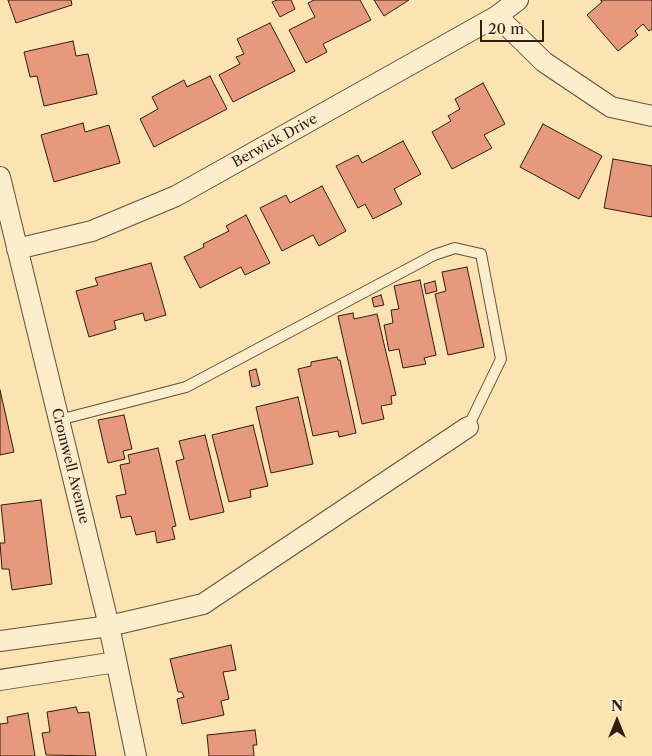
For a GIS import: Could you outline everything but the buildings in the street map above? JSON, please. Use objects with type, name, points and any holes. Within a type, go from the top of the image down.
[{"type":"street","name":"Berwick Drive","points":[[17,249],[92,231],[176,196],[497,16],[518,0]]},
{"type":"street","points":[[497,16],[544,62],[611,107],[652,116]]},
{"type":"street","name":"Cromwell Avenue","points":[[0,177],[108,626],[136,756]]},
{"type":"street","points":[[0,641],[108,626],[203,604],[468,427]]},
{"type":"street","points":[[0,680],[116,662]]},
{"type":"lane","points":[[59,420],[186,387],[434,255],[455,248],[481,254],[501,359],[468,427]]}]
